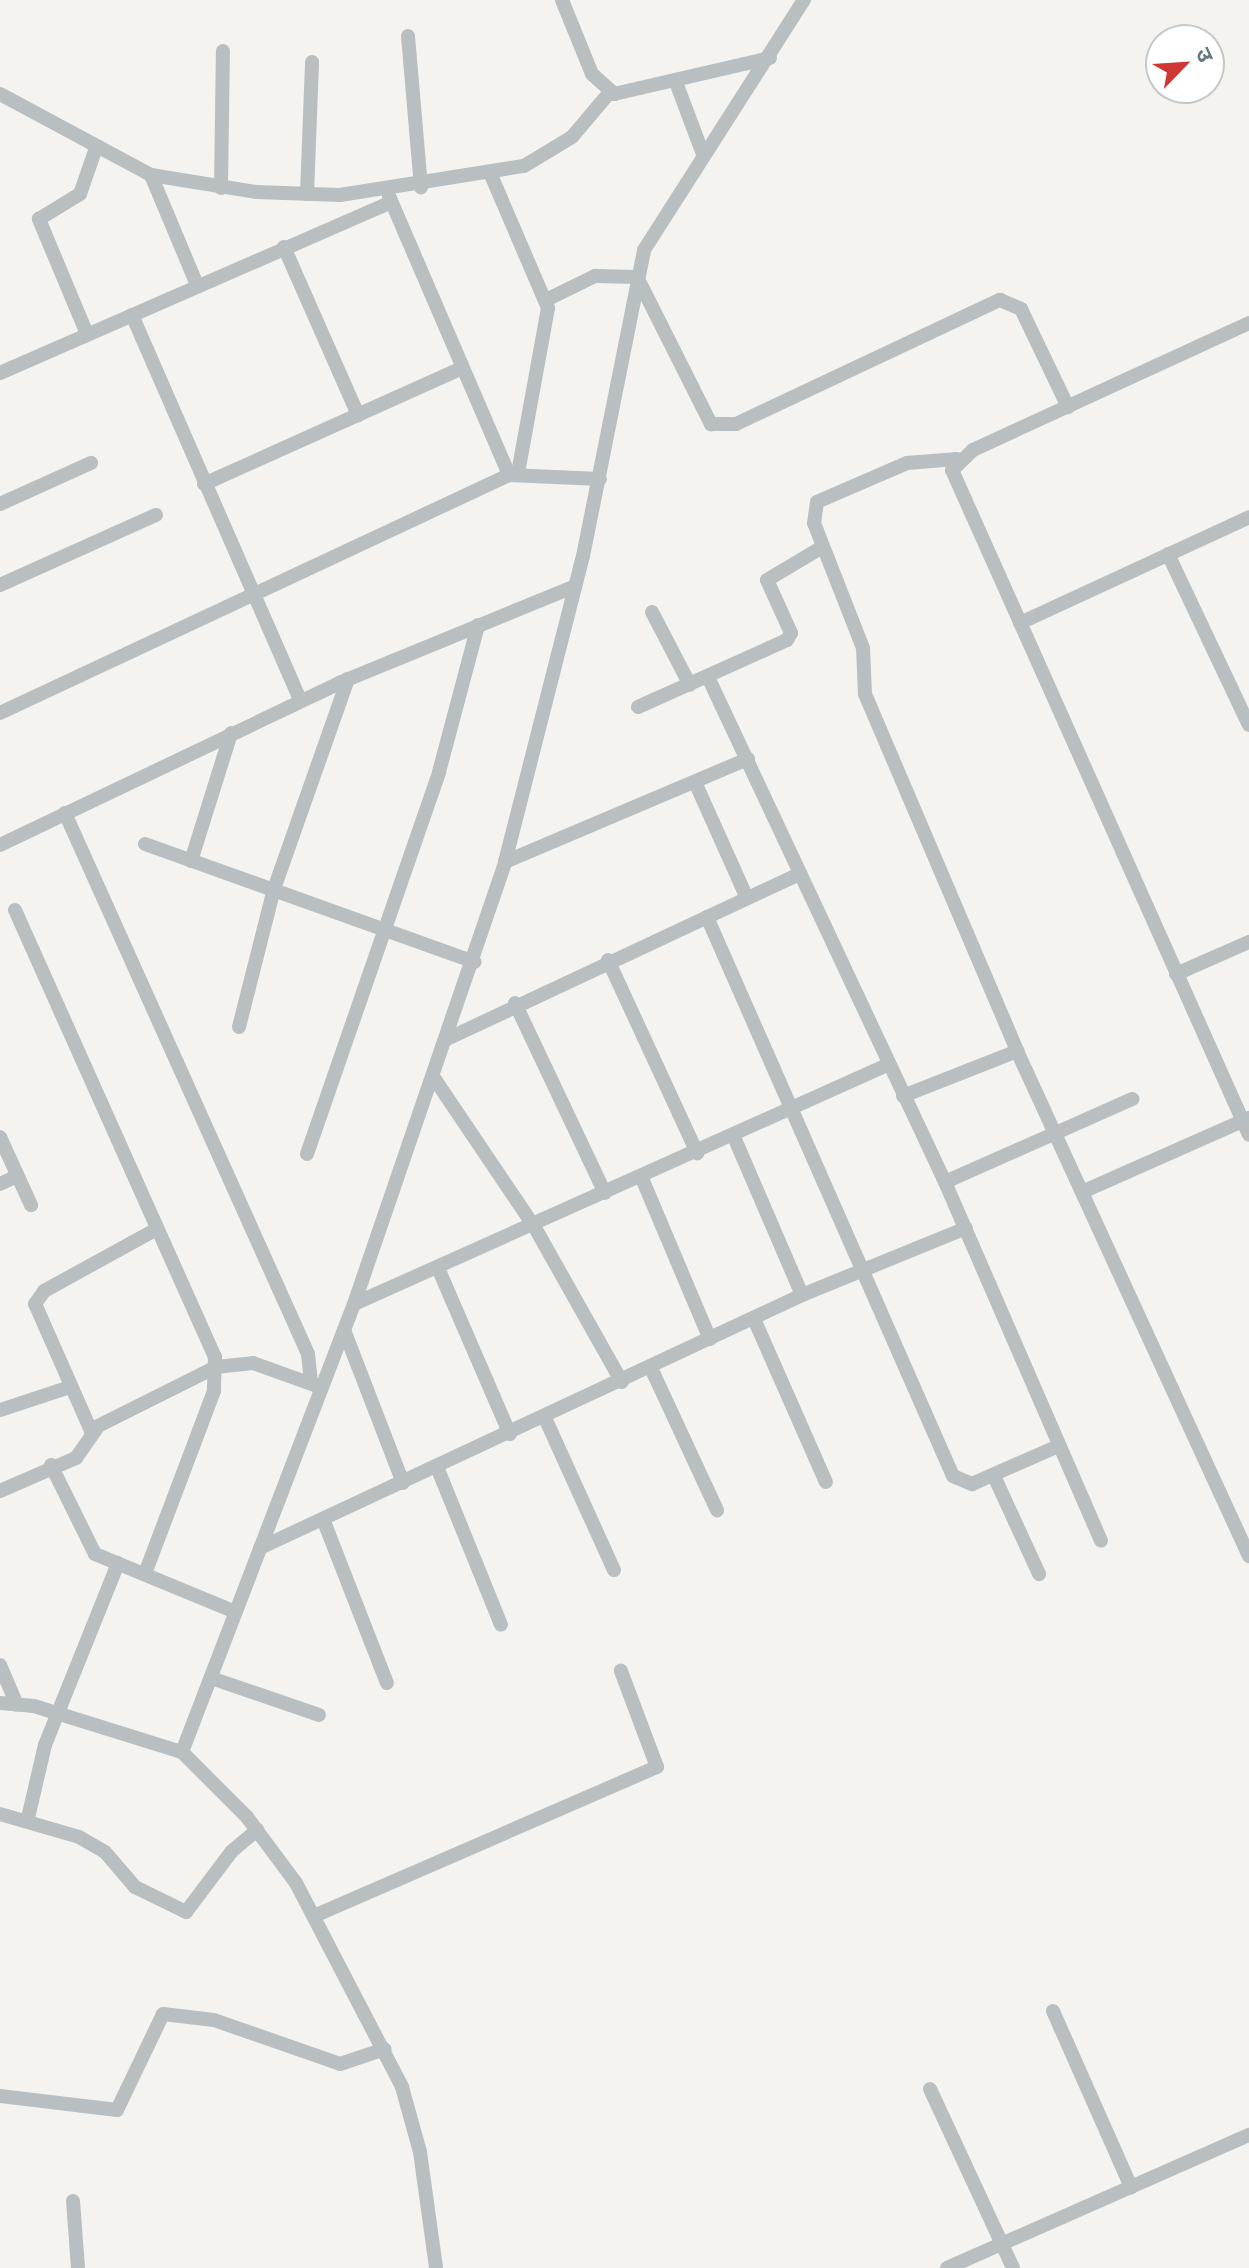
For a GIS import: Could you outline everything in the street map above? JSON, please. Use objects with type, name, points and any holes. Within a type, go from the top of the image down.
[{"type":"street","points":[[562,0],[592,74],[609,93]]},
{"type":"street","points":[[182,1752],[260,1548],[316,1386],[354,1304],[474,962],[505,862],[600,479],[637,277],[652,230],[770,58],[804,0]]},
{"type":"street","points":[[408,36],[421,187]]},
{"type":"street","points":[[221,188],[223,51]]},
{"type":"street","points":[[0,373],[389,197],[421,187],[491,175],[555,150],[609,93],[677,85],[770,58]]},
{"type":"street","points":[[307,194],[312,62]]},
{"type":"street","points":[[677,85],[703,154]]},
{"type":"street","points":[[0,94],[95,151],[151,175],[221,188],[389,197]]},
{"type":"street","points":[[87,334],[39,219],[80,194],[95,151]]},
{"type":"street","points":[[151,175],[197,285]]},
{"type":"street","points":[[491,175],[546,300],[513,474]]},
{"type":"street","points":[[389,197],[462,368],[513,474]]},
{"type":"street","points":[[284,247],[358,415]]},
{"type":"street","points":[[546,300],[595,276],[637,277]]},
{"type":"street","points":[[637,277],[711,424],[736,424],[1000,300],[1021,309],[1068,407]]},
{"type":"street","points":[[132,315],[300,700]]},
{"type":"street","points":[[1247,1546],[1054,1135],[865,694],[863,648],[821,548],[812,512],[817,502],[907,463],[957,459],[1249,323]]},
{"type":"street","points":[[204,484],[462,368]]},
{"type":"street","points":[[957,459],[956,483],[1176,974],[1247,1124],[1082,1192]]},
{"type":"street","points":[[0,504],[91,463]]},
{"type":"street","points":[[0,713],[513,474],[600,479]]},
{"type":"street","points":[[0,585],[156,515]]},
{"type":"street","points":[[1020,623],[1249,517]]},
{"type":"street","points":[[638,707],[790,637],[767,580],[821,548]]},
{"type":"street","points":[[1168,554],[1249,725]]},
{"type":"street","points":[[0,845],[300,700],[575,586]]},
{"type":"street","points":[[652,612],[690,685]]},
{"type":"street","points":[[307,1154],[383,926],[439,772],[478,625]]},
{"type":"street","points":[[708,677],[887,1065],[966,1228],[1101,1540]]},
{"type":"street","points":[[239,1027],[274,889],[348,679]]},
{"type":"street","points":[[191,861],[231,733]]},
{"type":"street","points":[[505,862],[748,759]]},
{"type":"street","points":[[695,782],[747,898]]},
{"type":"street","points":[[65,813],[308,1354],[316,1386]]},
{"type":"street","points":[[145,844],[383,926],[474,962]]},
{"type":"street","points":[[447,1039],[515,1003],[800,874]]},
{"type":"street","points":[[15,910],[216,1367],[214,1391],[145,1574]]},
{"type":"street","points":[[707,917],[953,1476],[966,1484],[994,1476],[1058,1446]]},
{"type":"street","points":[[1176,974],[1249,942]]},
{"type":"street","points":[[608,960],[697,1153]]},
{"type":"street","points":[[515,1003],[605,1193]]},
{"type":"street","points":[[903,1096],[1017,1051]]},
{"type":"street","points":[[354,1304],[734,1137],[887,1065]]},
{"type":"street","points":[[434,1078],[534,1226],[622,1382]]},
{"type":"street","points":[[945,1182],[1132,1099]]},
{"type":"street","points":[[0,1137],[31,1205]]},
{"type":"street","points":[[734,1137],[802,1295]]},
{"type":"street","points":[[0,1184],[17,1176]]},
{"type":"street","points":[[641,1176],[710,1339]]},
{"type":"street","points":[[260,1548],[545,1418],[802,1295],[966,1228]]},
{"type":"street","points":[[92,1433],[38,1316],[38,1296],[157,1229]]},
{"type":"street","points":[[438,1268],[510,1434]]},
{"type":"street","points":[[754,1319],[826,1482]]},
{"type":"street","points":[[344,1330],[403,1483]]},
{"type":"street","points":[[0,1491],[51,1465],[83,1454],[92,1433],[216,1367],[253,1363],[316,1386]]},
{"type":"street","points":[[651,1368],[717,1510]]},
{"type":"street","points":[[0,1410],[70,1387]]},
{"type":"street","points":[[545,1418],[614,1570]]},
{"type":"street","points":[[51,1465],[86,1545],[118,1563],[236,1612]]},
{"type":"street","points":[[437,1467],[501,1625]]},
{"type":"street","points":[[994,1476],[1039,1574]]},
{"type":"street","points":[[323,1519],[387,1683]]},
{"type":"street","points":[[28,1818],[57,1713],[118,1563]]},
{"type":"street","points":[[0,1665],[17,1705]]},
{"type":"street","points":[[314,1916],[657,1767],[621,1671]]},
{"type":"street","points":[[211,1678],[319,1715]]},
{"type":"street","points":[[0,1703],[57,1713],[182,1752],[257,1830],[314,1916],[385,2049],[414,2119],[436,2268]]},
{"type":"street","points":[[0,1814],[28,1818],[95,1846],[135,1887],[186,1912],[257,1830]]},
{"type":"street","points":[[1053,2011],[1131,2187]]},
{"type":"street","points":[[0,2096],[117,2110],[163,2014],[214,2020],[340,2064],[385,2049]]},
{"type":"street","points":[[930,2089],[1013,2268]]},
{"type":"street","points":[[947,2268],[1249,2135]]},
{"type":"street","points":[[73,2201],[78,2268]]}]
